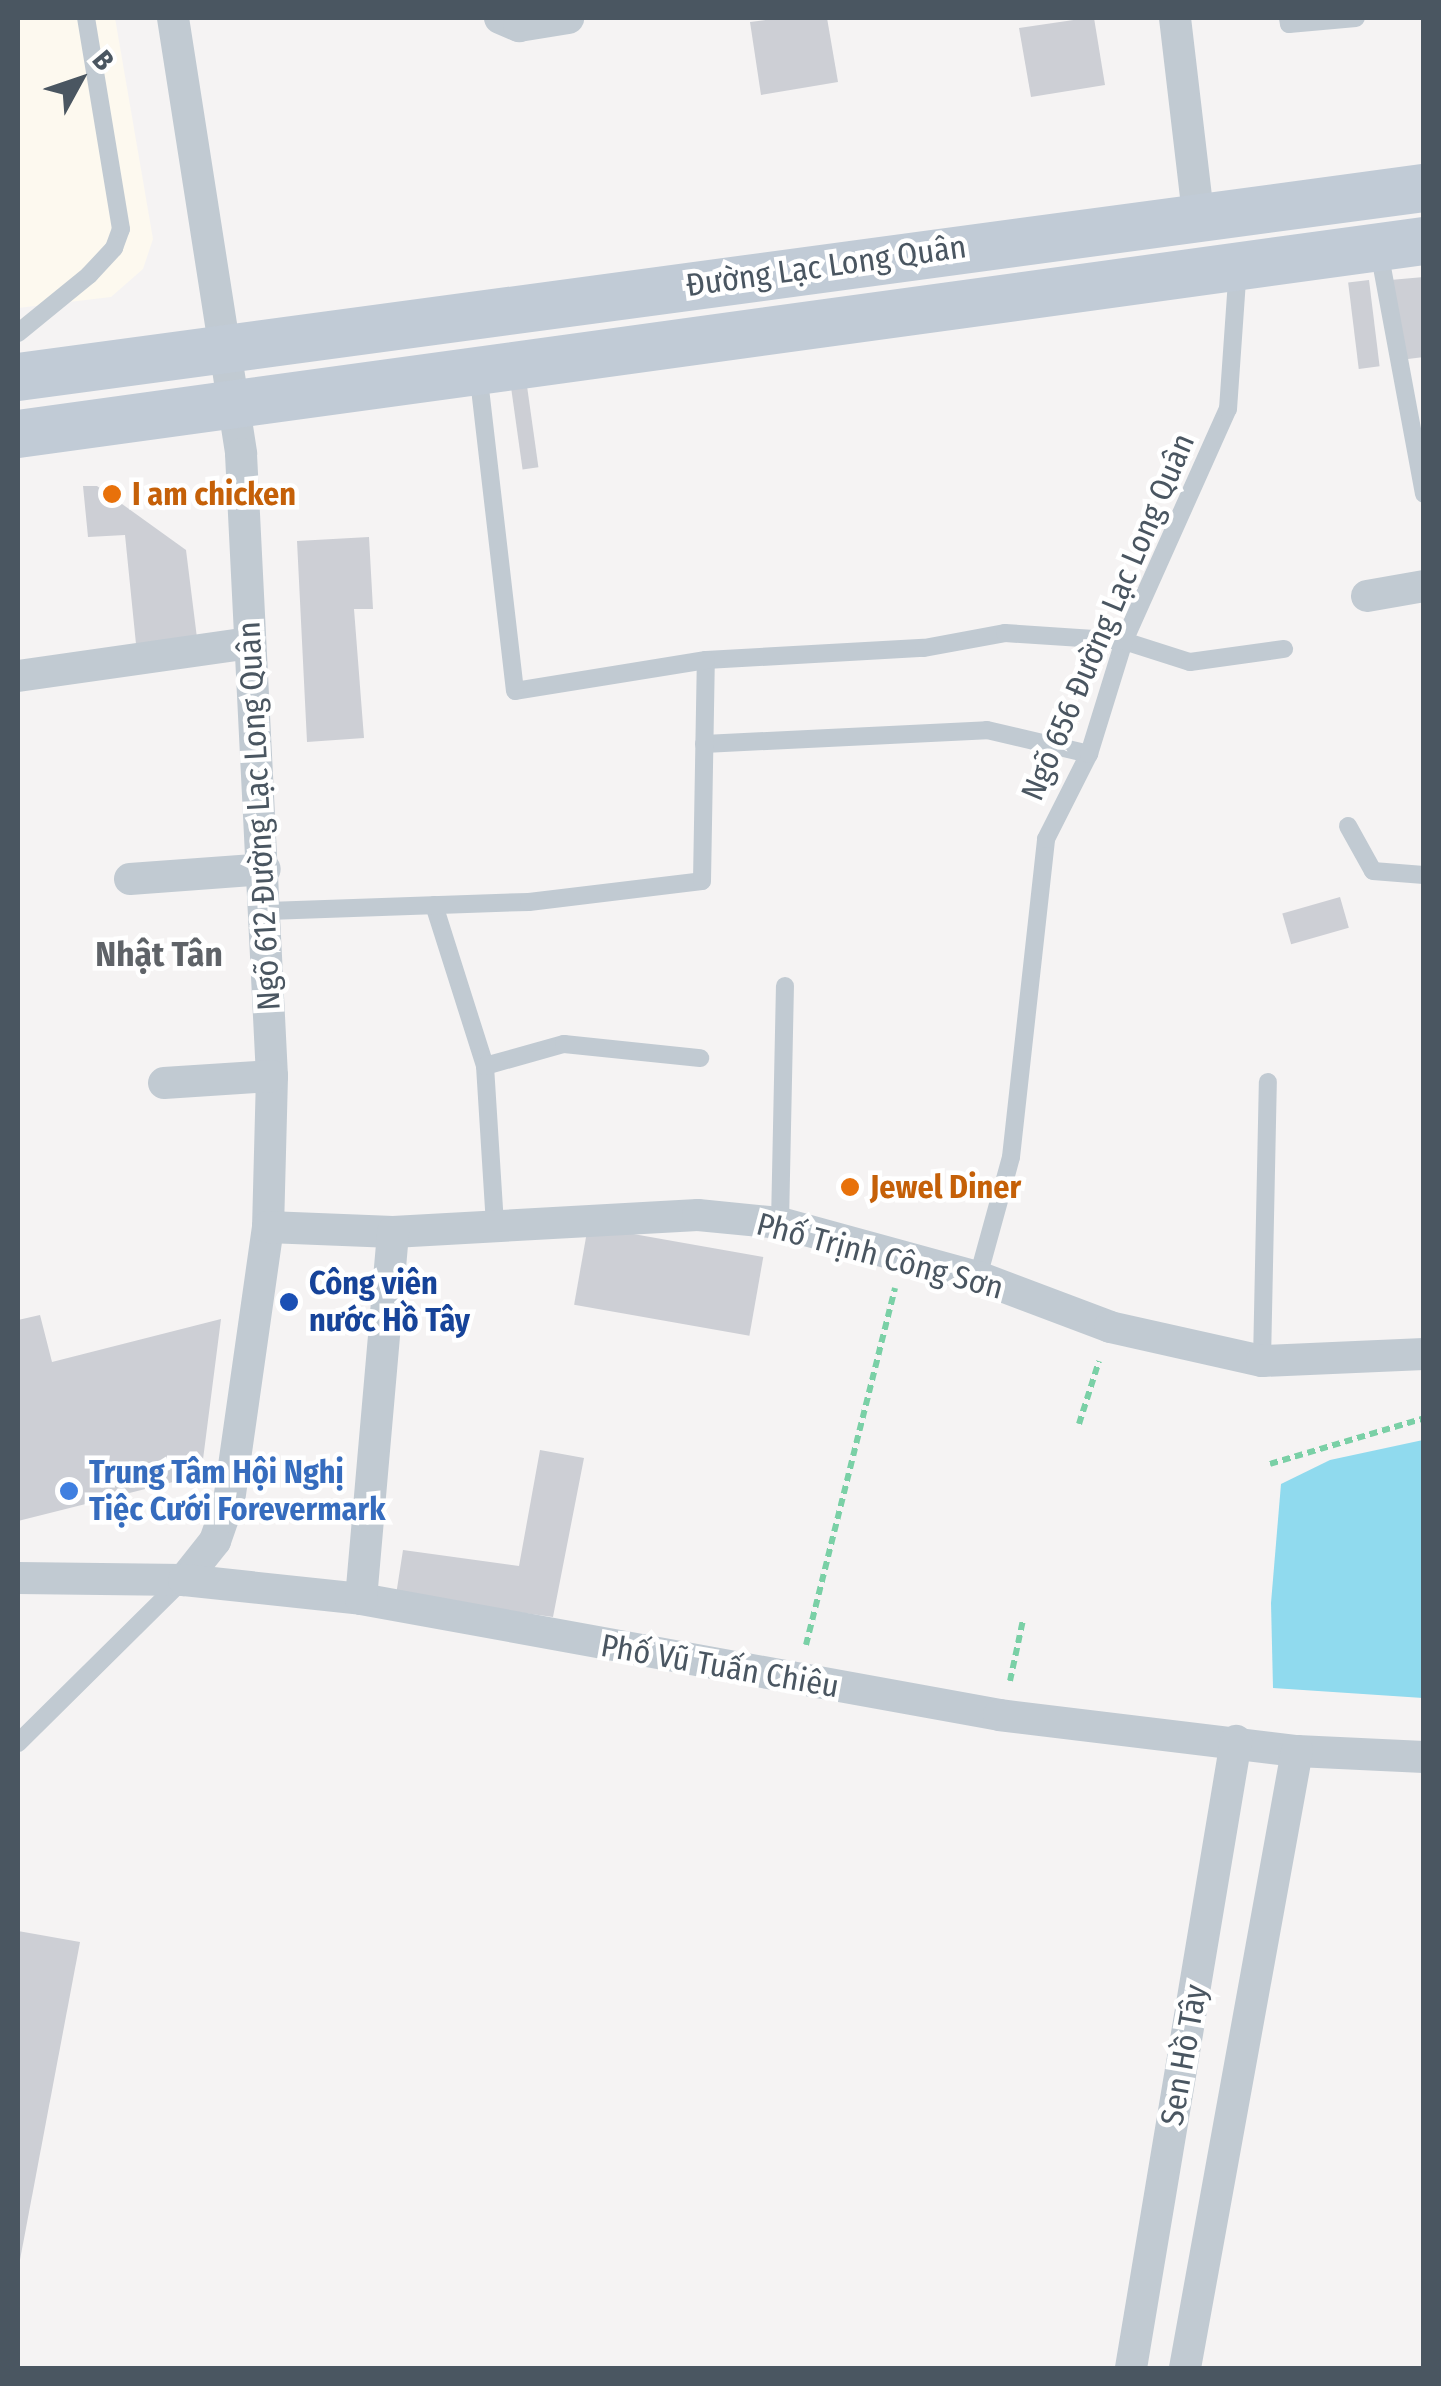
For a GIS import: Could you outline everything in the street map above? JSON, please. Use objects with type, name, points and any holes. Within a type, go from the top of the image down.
[{"type":"main road","name":"Đường Lạc Long Quân","points":[[18,377],[1198,215],[1424,188]]},
{"type":"main road","name":"Đường Lạc Long Quân","points":[[18,434],[1238,262],[1401,244]]},
{"type":"street","points":[[172,18],[236,405]]},
{"type":"street","points":[[500,18],[520,26],[568,18]]},
{"type":"street","points":[[1175,18],[1198,215]]},
{"type":"street","name":"Ngõ 612 Đường Lạc Long Quân","points":[[184,1580],[215,1540],[230,1502],[268,1227],[272,1076],[268,911],[248,643],[236,405]]},
{"type":"street","points":[[1367,596],[1424,586]]},
{"type":"street","points":[[18,676],[248,643]]},
{"type":"street","points":[[130,879],[265,870]]},
{"type":"street","points":[[164,1083],[272,1076]]},
{"type":"street","name":"Phố Trịnh Công Sơn","points":[[268,1227],[393,1232],[698,1215],[780,1223],[978,1277],[1110,1327],[1262,1360],[1424,1354]]},
{"type":"street","points":[[361,1599],[393,1232]]},
{"type":"street","name":"Phố Vũ Tuấn Chiêu","points":[[18,1578],[184,1580],[361,1599],[1000,1716],[1298,1751],[1424,1757]]},
{"type":"street","name":"Sen Hồ Tây","points":[[1131,2368],[1236,1741]]},
{"type":"street","name":"Sen Hồ Tây","points":[[1184,2368],[1298,1751]]},
{"type":"lane","points":[[18,333],[89,275],[114,248],[121,229],[86,18]]},
{"type":"lane","points":[[1288,18],[1289,24],[1356,18]]},
{"type":"lane","points":[[1401,244],[1424,494]]},
{"type":"lane","name":"Ngõ 656 Đường Lạc Long Quân","points":[[978,1277],[1011,1157],[1034,996],[1033,912],[1046,839],[1089,754],[1124,642],[1228,409],[1238,262]]},
{"type":"lane","points":[[478,370],[514,634],[515,692],[706,660],[924,648],[1005,634],[1124,642],[1190,662],[1284,649]]},
{"type":"lane","points":[[268,911],[529,902],[702,882],[706,660]]},
{"type":"lane","points":[[704,744],[988,730],[1089,754]]},
{"type":"lane","points":[[1348,826],[1374,871],[1424,875]]},
{"type":"lane","points":[[434,904],[485,1066],[496,1224]]},
{"type":"lane","points":[[780,1223],[785,986]]},
{"type":"lane","points":[[485,1066],[564,1044],[700,1058]]},
{"type":"lane","points":[[1262,1360],[1268,1082]]},
{"type":"lane","points":[[18,1744],[184,1580]]},
{"type":"path","points":[[794,1680],[902,1258]]},
{"type":"path","points":[[1080,1424],[1110,1327]]},
{"type":"path","points":[[1270,1464],[1424,1418]]},
{"type":"path","points":[[1000,1716],[1023,1620]]},
{"type":"shaded area","points":[[18,18],[115,18],[153,239],[143,269],[111,297],[18,308]]},
{"type":"water","points":[[1423,1440],[1423,1698],[1273,1688],[1271,1603],[1281,1484],[1330,1460]]},
{"type":"building","points":[[827,18],[838,82],[761,95],[750,22]]},
{"type":"building","points":[[1094,18],[1105,85],[1031,97],[1019,28]]},
{"type":"building","points":[[1424,277],[1424,357],[1400,360],[1390,280]]},
{"type":"building","points":[[1369,280],[1380,366],[1359,369],[1348,283]]},
{"type":"building","points":[[527,386],[538,467],[523,469],[511,388]]},
{"type":"building","points":[[83,486],[97,486],[186,550],[198,646],[137,654],[125,535],[88,537]]},
{"type":"building","points":[[369,537],[373,609],[354,609],[364,738],[307,742],[297,541]]},
{"type":"building","points":[[1340,897],[1349,928],[1291,944],[1282,914]]},
{"type":"building","points":[[588,1226],[763,1257],[749,1336],[574,1305]]},
{"type":"building","points":[[40,1315],[52,1362],[221,1319],[201,1475],[18,1521],[18,1320]]},
{"type":"building","points":[[540,1450],[584,1458],[553,1617],[396,1595],[403,1550],[519,1566]]},
{"type":"building","points":[[18,1931],[80,1942],[19,2265],[18,2265]]},
{"type":"place","name":"I am chicken","points":[[112,494]]},
{"type":"place","name":"Jewel Diner","points":[[850,1187]]},
{"type":"place","name":"Công viên nước Hồ Tây","points":[[289,1302]]},
{"type":"place","name":"Trung Tâm Hội Nghị Tiệc Cưới Forevermark","points":[[69,1491]]},
{"type":"district","name":"Nhật Tân","points":[[159,954]]}]
